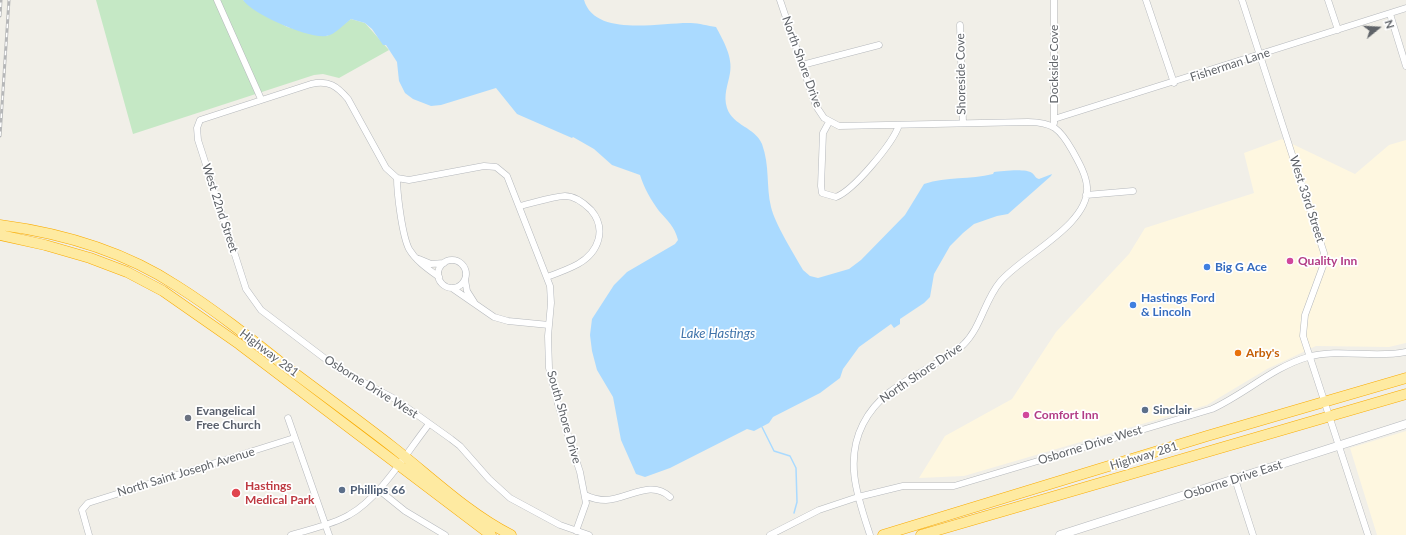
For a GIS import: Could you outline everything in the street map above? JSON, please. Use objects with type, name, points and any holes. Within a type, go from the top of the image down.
[{"type":"highway","name":"Highway 281","points":[[0,226],[42,233],[82,243],[137,264],[177,285],[219,315],[401,460],[491,535]]},
{"type":"highway","name":"Highway 281","points":[[0,235],[45,245],[90,258],[127,272],[163,290],[401,460],[511,535]]},
{"type":"highway","name":"Highway 281","points":[[883,535],[1207,436],[1406,378]]},
{"type":"highway","name":"Highway 281","points":[[921,535],[1406,394]]},
{"type":"street","points":[[217,0],[261,99],[319,82],[334,85],[340,88],[348,99],[386,168],[397,178],[397,190],[406,241],[409,248],[424,267],[439,277],[443,284],[474,302],[494,317],[501,320],[549,325]]},
{"type":"street","name":"North Shore Drive","points":[[780,0],[816,106],[829,122],[839,126],[1038,122],[1054,127]]},
{"type":"street","name":"Dockside Cove","points":[[1054,0],[1054,127]]},
{"type":"street","points":[[1146,0],[1174,83]]},
{"type":"street","name":"West 33rd Street","points":[[1242,0],[1324,253],[1322,266],[1305,315],[1303,336],[1368,535]]},
{"type":"street","points":[[1328,0],[1338,30]]},
{"type":"street","name":"Fisherman Lane","points":[[1054,120],[1406,8]]},
{"type":"street","points":[[1390,14],[1406,66]]},
{"type":"street","name":"Shoreside Cove","points":[[960,25],[962,123]]},
{"type":"street","points":[[802,64],[879,45]]},
{"type":"street","name":"West 22nd Street","points":[[242,278],[197,138],[197,128],[200,120],[261,99]]},
{"type":"street","name":"North Shore Drive","points":[[829,122],[823,133],[821,186],[822,193],[836,197],[850,188],[864,173],[896,135],[900,125]]},
{"type":"street","points":[[1054,127],[1068,143],[1083,173],[1087,188],[1086,195],[1133,191]]},
{"type":"street","name":"South Shore Drive","points":[[397,178],[409,180],[484,166],[496,167],[507,176],[548,277],[551,296],[548,336],[549,368],[558,404],[580,472],[586,503],[576,531]]},
{"type":"street","name":"North Shore Drive","points":[[870,535],[858,497],[854,474],[853,453],[858,433],[874,405],[892,390],[966,342],[1000,282],[1074,218],[1082,207],[1086,195]]},
{"type":"street","points":[[520,206],[565,196],[580,201],[597,219],[600,227],[600,235],[593,251],[578,264],[548,277]]},
{"type":"street","points":[[417,259],[431,264],[444,263],[452,260],[462,264],[466,271],[465,280],[467,291],[474,302]]},
{"type":"street","points":[[439,277],[440,268],[444,263]]},
{"type":"street","name":"Osborne Drive West","points":[[242,278],[246,289],[256,305],[272,319],[340,370],[395,398],[460,446],[489,479],[510,498],[540,516],[589,535]]},
{"type":"street","points":[[452,288],[459,286],[465,280]]},
{"type":"street","name":"Osborne Drive West","points":[[770,535],[819,510],[858,497],[903,486],[954,486],[1212,409],[1231,400],[1278,370],[1309,357],[1326,354],[1379,356],[1406,352]]},
{"type":"street","points":[[288,418],[329,535]]},
{"type":"street","points":[[291,535],[350,514],[368,501],[379,490],[430,424]]},
{"type":"street","name":"Osborne Drive East","points":[[1060,535],[1406,424]]},
{"type":"street","name":"North Saint Joseph Avenue","points":[[89,535],[82,510],[88,503],[294,438]]},
{"type":"street","points":[[1235,479],[1253,535]]},
{"type":"street","points":[[585,495],[592,498],[607,500],[656,489],[670,497]]},
{"type":"street","points":[[379,490],[405,510],[445,535]]},
{"type":"shaded area","points":[[1282,139],[1355,174],[1389,145],[1406,140],[1406,343],[1389,347],[1316,346],[1267,369],[1207,405],[964,476],[919,478],[945,436],[1012,399],[1056,332],[1129,254],[1145,228],[1254,193],[1244,153]]},
{"type":"shaded area","points":[[1406,431],[1406,535],[1377,535],[1350,448]]},
{"type":"green space","points":[[96,0],[243,0],[287,27],[327,36],[351,19],[365,23],[389,50],[339,78],[323,74],[314,75],[133,134]]},
{"type":"water","name":"Lake Hastings","points":[[243,0],[584,0],[591,12],[601,19],[615,24],[647,25],[697,23],[716,27],[727,49],[731,67],[726,94],[727,108],[734,119],[759,138],[766,160],[771,207],[776,222],[803,270],[810,276],[818,278],[849,269],[861,260],[905,215],[924,184],[941,180],[984,176],[993,174],[994,172],[1019,170],[1029,171],[1039,179],[1052,174],[1008,214],[974,224],[963,233],[950,246],[934,274],[930,297],[924,303],[900,319],[900,324],[894,328],[891,324],[859,347],[843,369],[840,378],[820,393],[773,417],[769,423],[754,431],[747,429],[670,468],[645,477],[636,474],[621,440],[613,397],[597,370],[590,335],[592,319],[614,285],[627,272],[675,244],[678,240],[673,227],[659,211],[640,175],[612,165],[594,149],[573,137],[572,138],[517,114],[496,88],[441,105],[431,106],[413,99],[405,93],[399,81],[397,62],[386,45],[383,45],[372,29],[365,23],[351,19],[333,34],[318,36],[307,34],[257,12],[248,6]]},
{"type":"waterway","points":[[762,427],[774,451],[790,456],[796,468],[797,502],[794,513]]},
{"type":"railway","points":[[0,16],[1,0]]},
{"type":"railway","points":[[0,136],[9,0]]},
{"type":"place","name":"Quality Inn","points":[[1290,261]]},
{"type":"place","name":"Big G Ace","points":[[1207,267]]},
{"type":"place","name":"Hastings Ford & Lincoln","points":[[1133,305]]},
{"type":"place","name":"Arby's","points":[[1238,353]]},
{"type":"place","name":"Sinclair","points":[[1145,410]]},
{"type":"place","name":"Comfort Inn","points":[[1026,415]]},
{"type":"place","name":"Evangelical Free Church","points":[[188,418]]},
{"type":"place","name":"Phillips 66","points":[[342,490]]},
{"type":"place","name":"Hastings Medical Park","points":[[236,493]]}]
